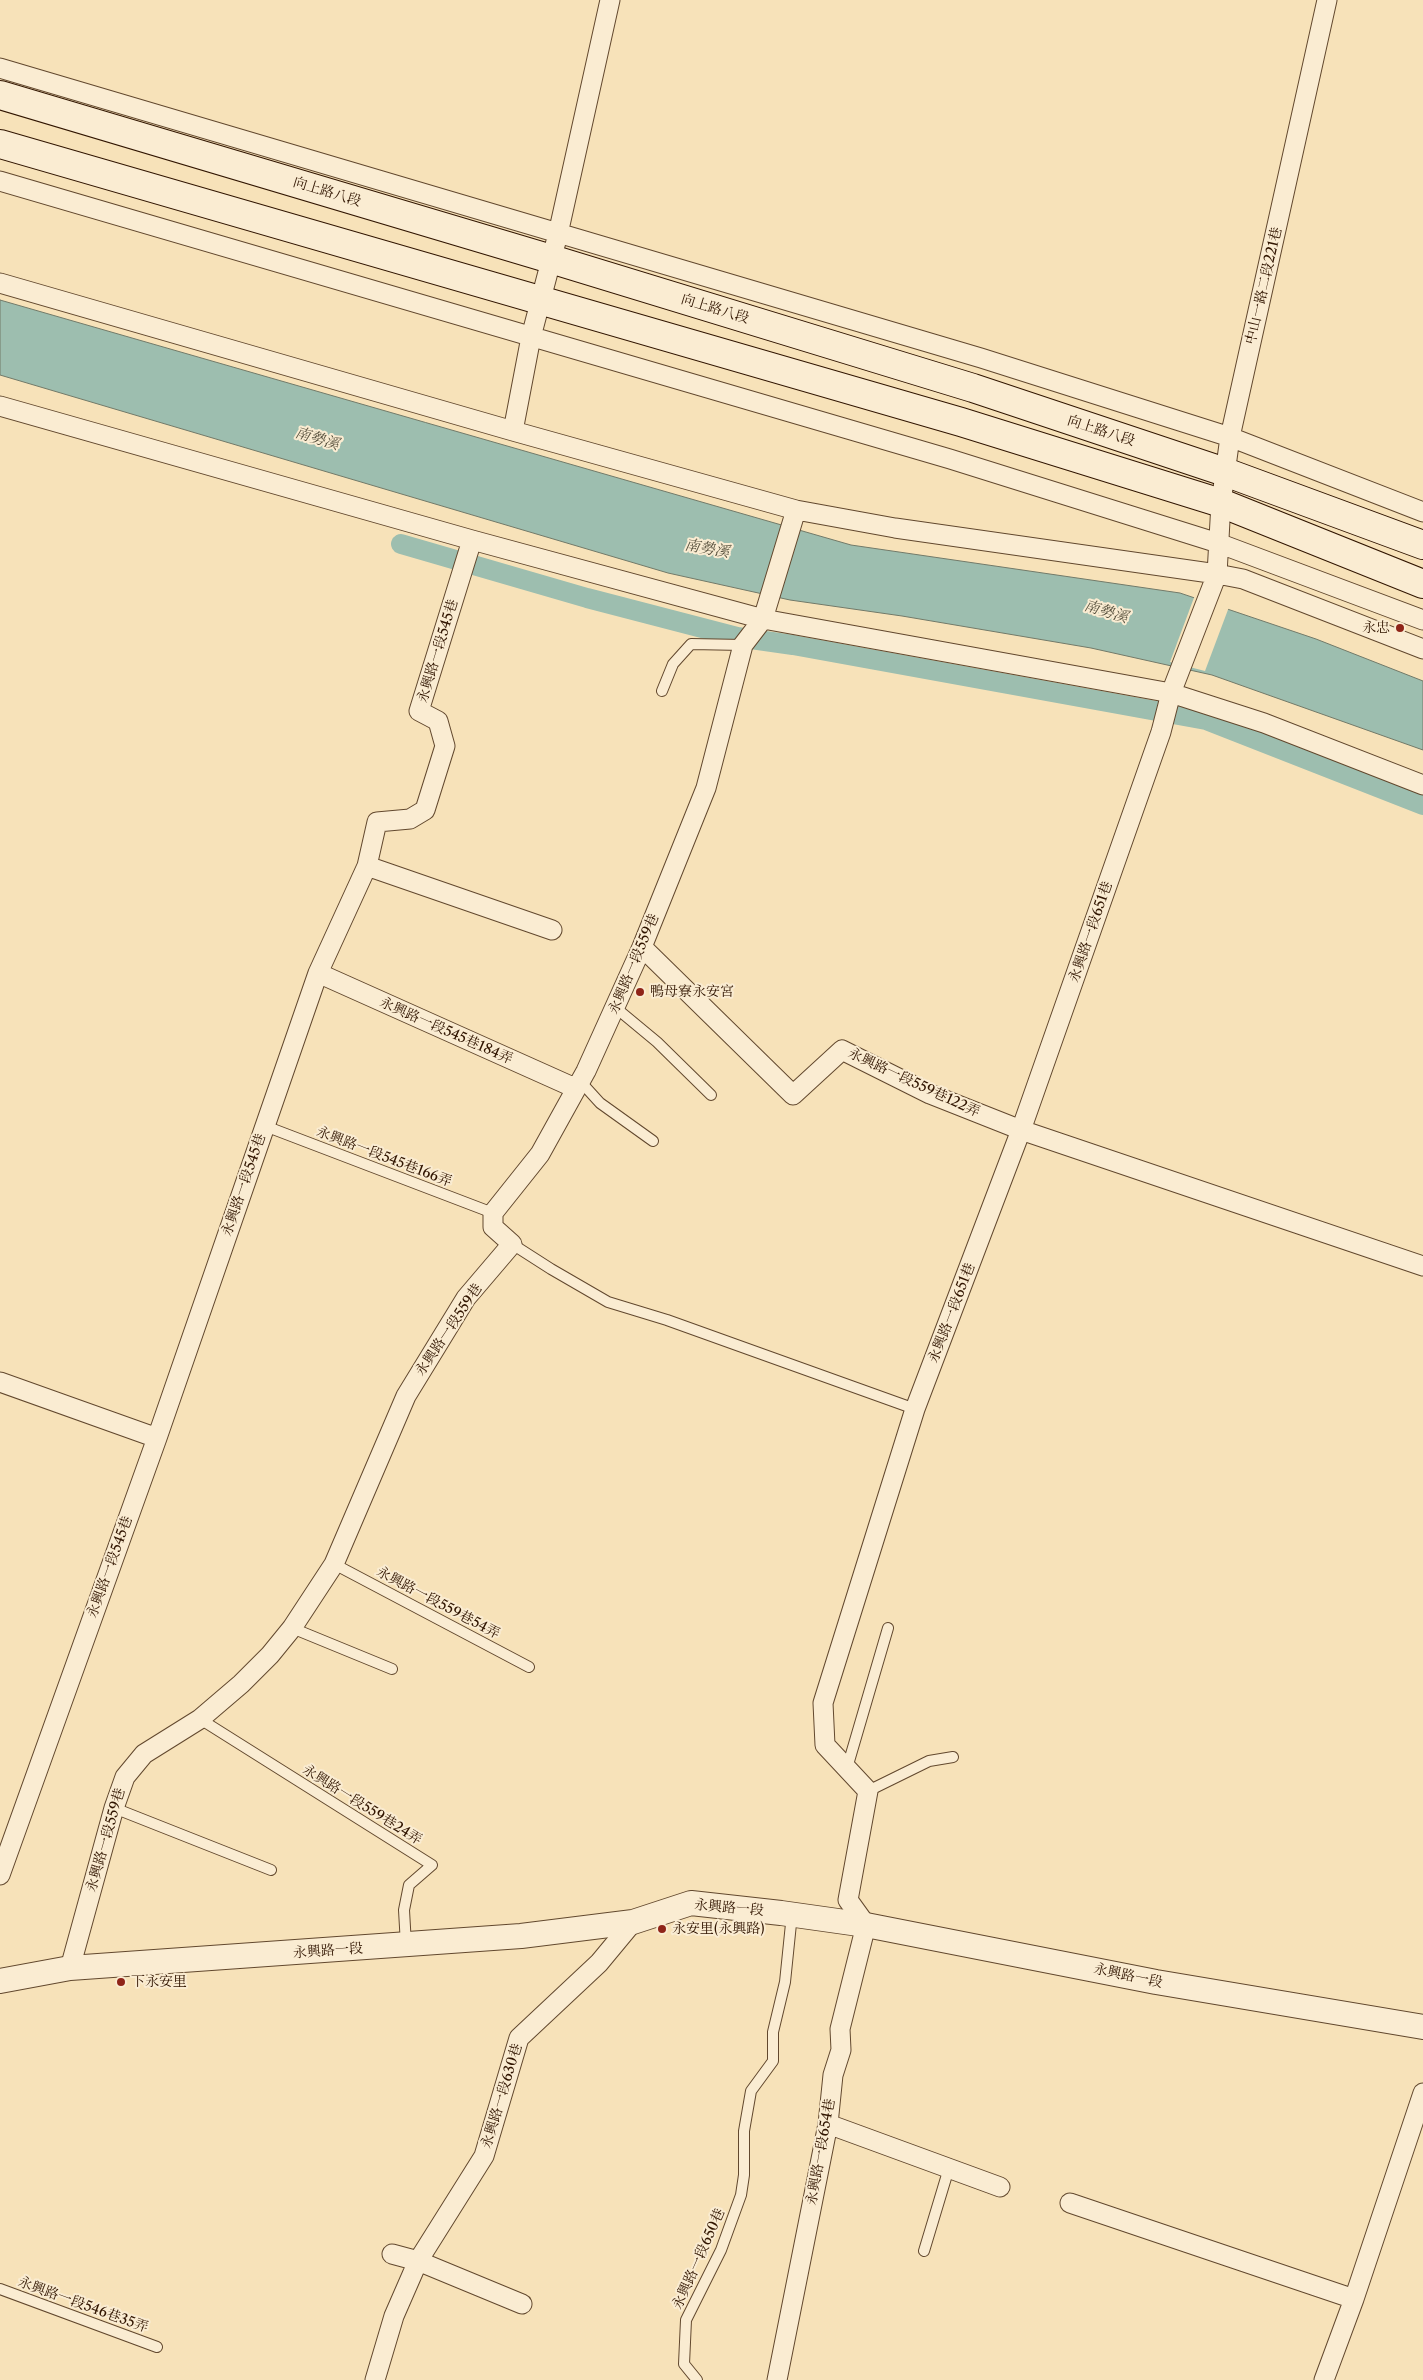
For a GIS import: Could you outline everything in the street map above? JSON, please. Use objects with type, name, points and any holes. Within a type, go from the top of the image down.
[{"type":"main road","name":"向上路八段","points":[[0,95],[555,246],[1225,472],[1423,545]]},
{"type":"main road","points":[[0,144],[961,422],[1220,503],[1423,584]]},
{"type":"street","points":[[513,431],[531,337],[555,246],[610,0]]},
{"type":"street","name":"中山一路二段221巷","points":[[1218,574],[1220,503],[1230,437],[1327,0]]},
{"type":"street","points":[[0,68],[419,190],[555,246],[972,355],[1230,437],[1423,512]]},
{"type":"street","points":[[0,181],[950,460],[1218,543],[1423,620]]},
{"type":"street","points":[[0,283],[513,431],[794,517],[895,528],[1218,574],[1243,580],[1423,649]]},
{"type":"street","points":[[0,406],[472,540],[766,611],[1171,693],[1264,723],[1423,785]]},
{"type":"street","points":[[766,611],[794,517]]},
{"type":"street","name":"永興路一段545巷","points":[[0,1874],[157,1438],[318,974],[367,866],[377,822],[410,819],[425,810],[445,746],[438,721],[419,711],[472,540]]},
{"type":"street","name":"永興路一段651巷","points":[[868,1791],[825,1745],[824,1704],[915,1409],[1021,1130],[1161,732],[1171,693],[1218,574]]},
{"type":"street","name":"永興路一段559巷","points":[[493,1213],[540,1154],[616,1008],[706,788],[743,645],[766,611]]},
{"type":"street","points":[[367,866],[552,930]]},
{"type":"street","name":"永興路一段559巷122弄","points":[[642,947],[793,1095],[842,1050],[930,1094],[1021,1130]]},
{"type":"street","name":"永興路一段545巷184弄","points":[[318,974],[577,1085]]},
{"type":"street","points":[[1021,1130],[1423,1266]]},
{"type":"street","points":[[493,1213],[493,1226],[512,1244]]},
{"type":"street","name":"永興路一段559巷","points":[[70,1968],[114,1808],[125,1777],[144,1754],[200,1719],[270,1655],[292,1628],[334,1564],[406,1396],[466,1298],[512,1244]]},
{"type":"street","points":[[0,1382],[157,1438]]},
{"type":"street","points":[[866,1925],[848,1900],[868,1791]]},
{"type":"street","name":"永興路一段","points":[[0,1981],[70,1968],[406,1946],[521,1936],[632,1922],[691,1903],[792,1914],[866,1925],[1156,1982],[1423,2027]]},
{"type":"street","name":"永興路一段630巷","points":[[375,2380],[394,2316],[418,2261],[484,2156],[518,2038],[599,1963],[632,1922]]},
{"type":"street","name":"永興路一段654巷","points":[[777,2380],[828,2124],[833,2075],[841,2050],[840,2029],[866,1925]]},
{"type":"street","points":[[1324,2380],[1354,2299],[1423,2093]]},
{"type":"street","points":[[828,2124],[1000,2187]]},
{"type":"street","points":[[1070,2203],[1354,2299]]},
{"type":"street","points":[[392,2254],[418,2261],[522,2304]]},
{"type":"lane","points":[[662,691],[673,664],[691,644],[743,645]]},
{"type":"lane","points":[[616,1008],[658,1042],[710,1095]]},
{"type":"lane","points":[[577,1085],[653,1141]]},
{"type":"lane","name":"永興路一段545巷166弄","points":[[265,1126],[493,1213]]},
{"type":"lane","points":[[512,1244],[608,1302],[667,1320],[915,1409]]},
{"type":"lane","name":"永興路一段559巷54弄","points":[[334,1564],[529,1667]]},
{"type":"lane","points":[[292,1628],[392,1669]]},
{"type":"lane","points":[[847,1768],[888,1628]]},
{"type":"lane","name":"永興路一段559巷24弄","points":[[200,1719],[432,1865],[409,1886],[404,1910],[406,1946]]},
{"type":"lane","points":[[868,1791],[929,1761],[954,1757]]},
{"type":"lane","points":[[114,1808],[271,1870]]},
{"type":"lane","name":"永興路一段650巷","points":[[697,2380],[684,2364],[686,2320],[721,2250],[734,2220],[741,2195],[744,2175],[744,2131],[751,2091],[772,2061],[773,2032],[785,1982],[792,1914]]},
{"type":"lane","points":[[924,2251],[949,2168]]},
{"type":"lane","name":"永興路一段546巷35弄","points":[[0,2289],[157,2348]]},
{"type":"water","name":"南勢溪","points":[[0,300],[851,545],[1180,593],[1316,639],[1423,681],[1423,750],[1212,675],[1091,648],[902,616],[790,600],[668,573],[0,375]]},
{"type":"pier","points":[[1195,595],[1229,607],[1205,671],[1170,662]]},
{"type":"waterway","points":[[401,544],[587,598],[737,637],[793,645],[1206,720],[1423,805]]},
{"type":"place","name":"永忠","points":[[1400,628]]},
{"type":"place","name":"鴨母寮永安宮","points":[[640,992]]},
{"type":"place","name":"永安里(永興路)","points":[[662,1929]]},
{"type":"place","name":"下永安里","points":[[121,1982]]}]
